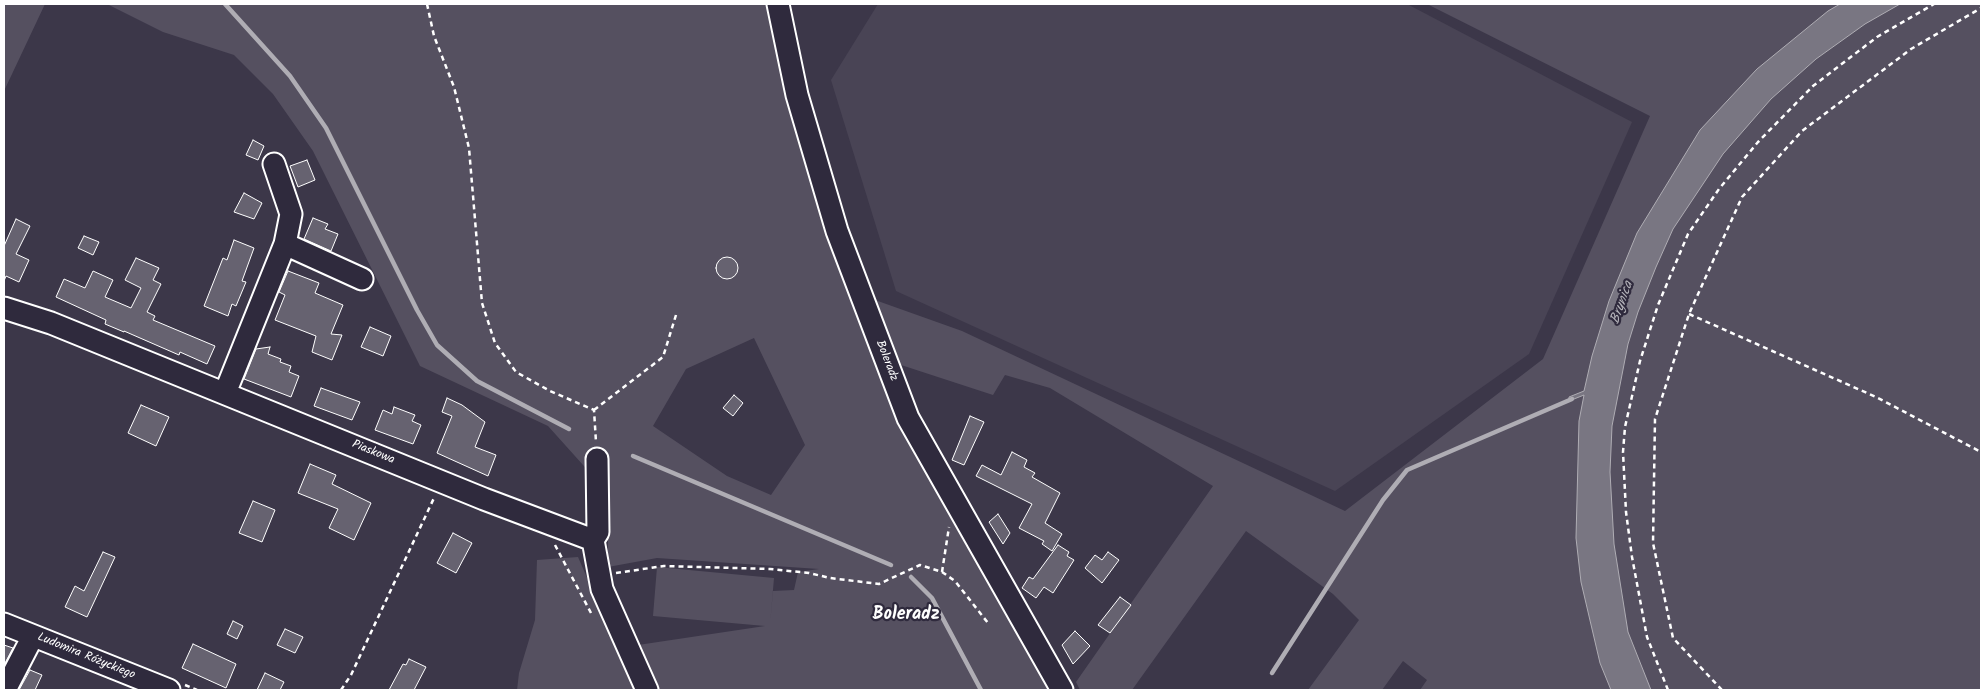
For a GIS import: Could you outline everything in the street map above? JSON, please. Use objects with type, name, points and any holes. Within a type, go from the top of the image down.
[{"type":"street","name":"Boleradz","points":[[778,4],[797,95],[837,231],[908,418],[1062,690]]},
{"type":"street","points":[[225,393],[285,244],[291,214],[274,164]]},
{"type":"street","points":[[285,244],[362,279]]},
{"type":"street","name":"Piaskowa","points":[[4,308],[51,323],[593,540]]},
{"type":"street","points":[[598,459],[598,532],[593,540],[602,588],[647,690]]},
{"type":"street","name":"Ludomira Różyckiego","points":[[4,624],[169,690]]},
{"type":"street","points":[[5,690],[33,636]]},
{"type":"path","points":[[427,4],[434,36],[454,87],[469,148],[482,303],[495,343],[516,372],[550,391],[594,410]]},
{"type":"path","points":[[1668,690],[1647,637],[1632,557],[1626,512],[1622,452],[1625,427],[1640,361],[1658,305],[1688,234],[1719,189],[1758,142],[1814,86],[1877,37],[1934,4]]},
{"type":"path","points":[[1722,690],[1673,638],[1653,543],[1655,419],[1689,314],[1742,197],[1802,131],[1911,49],[1981,8]]},
{"type":"path","points":[[1689,314],[1876,397],[1981,452]]},
{"type":"path","points":[[594,410],[663,357],[676,315]]},
{"type":"path","points":[[594,410],[598,459]]},
{"type":"path","points":[[341,690],[351,675],[442,481]]},
{"type":"path","points":[[942,572],[951,516],[960,511]]},
{"type":"path","points":[[544,520],[546,530],[592,614]]},
{"type":"path","points":[[600,575],[664,566],[809,573],[830,578],[879,584],[920,565],[942,572],[955,581],[988,623]]},
{"type":"shaded area","points":[[4,4],[45,4],[4,91]]},
{"type":"shaded area","points":[[107,4],[769,4],[786,86],[838,266],[907,437],[1051,690],[659,690],[638,645],[765,626],[653,616],[657,567],[774,578],[770,625],[773,591],[794,590],[798,572],[819,569],[657,558],[608,567],[608,463],[592,475],[548,426],[420,366],[313,151],[273,94],[234,55],[163,32]],"holes":[[[754,338],[805,445],[771,495],[727,476],[653,426],[686,369]]]},
{"type":"shaded area","points":[[878,4],[1407,4],[1632,122],[1529,354],[1335,491],[896,291],[831,80]]},
{"type":"shaded area","points":[[1427,4],[1981,4],[1981,690],[1420,690],[1427,680],[1403,661],[1382,690],[1308,690],[1359,620],[1333,594],[1246,531],[1132,690],[1080,690],[1076,682],[1213,486],[1050,388],[1005,375],[993,395],[898,364],[891,349],[875,300],[962,331],[1345,511],[1543,359],[1650,116]]},
{"type":"shaded area","points":[[578,557],[636,690],[517,690],[519,673],[535,620],[537,560]]},
{"type":"water","name":"Brynica","points":[[1840,4],[1900,4],[1865,24],[1816,59],[1771,99],[1723,154],[1673,229],[1638,312],[1628,344],[1612,426],[1610,472],[1614,544],[1628,632],[1651,690],[1611,690],[1600,663],[1581,582],[1576,538],[1579,421],[1584,395],[1569,401],[1569,397],[1584,391],[1592,356],[1609,301],[1637,233],[1700,130],[1757,69],[1828,11]]},
{"type":"building","points":[[253,140],[264,146],[258,160],[246,155]]},
{"type":"building","points":[[307,160],[315,180],[298,187],[290,166]]},
{"type":"building","points":[[244,193],[262,203],[254,219],[234,212]]},
{"type":"building","points":[[313,218],[328,224],[325,229],[338,234],[331,251],[304,239]]},
{"type":"building","points":[[16,219],[30,226],[16,254],[29,260],[19,282],[6,276],[4,281],[4,246]]},
{"type":"building","points":[[84,236],[99,242],[93,255],[78,248]]},
{"type":"building","points":[[234,240],[254,248],[242,281],[246,282],[236,306],[232,304],[228,316],[204,306],[223,258],[227,260]]},
{"type":"building","points":[[727,257],[735,260],[738,268],[735,276],[727,279],[719,276],[716,268],[719,260]]},
{"type":"building","points":[[136,258],[159,268],[153,280],[161,284],[147,312],[155,316],[153,320],[215,346],[207,364],[180,352],[179,355],[105,324],[106,320],[56,297],[64,279],[85,288],[93,271],[113,280],[105,297],[131,308],[141,288],[125,280]]},
{"type":"building","points":[[288,271],[319,283],[315,293],[343,305],[331,334],[342,335],[332,360],[312,352],[316,336],[275,320],[285,295],[279,292]]},
{"type":"building","points":[[370,327],[391,336],[383,356],[361,347]]},
{"type":"building","points":[[270,347],[268,354],[281,359],[280,362],[291,366],[289,372],[299,376],[291,397],[244,379],[256,349]]},
{"type":"building","points":[[321,388],[360,402],[352,420],[314,406]]},
{"type":"building","points":[[734,395],[743,403],[733,416],[723,408]]},
{"type":"building","points":[[447,398],[462,405],[485,422],[475,447],[496,455],[488,476],[437,453],[452,416],[442,412]]},
{"type":"building","points":[[141,405],[169,417],[156,446],[128,433]]},
{"type":"building","points":[[394,407],[415,415],[412,421],[421,425],[413,444],[375,430],[383,410],[392,414]]},
{"type":"building","points":[[970,416],[984,422],[964,465],[952,460]]},
{"type":"building","points":[[1012,452],[1027,460],[1024,467],[1035,473],[1032,477],[1060,493],[1045,523],[1062,534],[1052,551],[1042,544],[1044,541],[1019,528],[1032,504],[976,476],[982,465],[1001,475]]},
{"type":"building","points":[[310,464],[336,475],[332,484],[371,503],[354,540],[329,528],[338,509],[298,493]]},
{"type":"building","points":[[253,501],[275,510],[262,542],[239,533]]},
{"type":"building","points":[[998,514],[1010,533],[1003,544],[989,522]]},
{"type":"building","points":[[453,533],[472,543],[456,573],[437,563]]},
{"type":"building","points":[[1058,545],[1069,552],[1067,556],[1074,560],[1053,593],[1044,587],[1036,598],[1022,588],[1029,577],[1033,579]]},
{"type":"building","points":[[103,552],[115,557],[87,617],[65,607],[75,586],[84,591]]},
{"type":"building","points":[[1108,552],[1119,560],[1102,583],[1085,568],[1095,555],[1102,560]]},
{"type":"building","points":[[1120,597],[1131,605],[1110,633],[1098,625]]},
{"type":"building","points":[[233,621],[243,626],[237,639],[227,634]]},
{"type":"building","points":[[285,629],[303,637],[295,653],[277,645]]},
{"type":"building","points":[[1075,631],[1090,646],[1073,664],[1062,645]]},
{"type":"building","points":[[193,644],[236,664],[226,688],[182,668]]},
{"type":"building","points":[[4,645],[13,648],[4,665]]},
{"type":"building","points":[[409,659],[426,667],[414,690],[389,690],[403,664],[406,665]]},
{"type":"building","points":[[30,670],[42,675],[35,690],[19,690]]},
{"type":"building","points":[[265,673],[284,682],[280,690],[257,690]]},
{"type":"waterway","points":[[225,4],[290,76],[326,128],[417,310],[437,345],[477,381],[569,429]]},
{"type":"waterway","points":[[1272,673],[1383,500],[1407,470],[1572,399]]},
{"type":"waterway","points":[[633,456],[891,565]]},
{"type":"waterway","points":[[911,577],[932,598],[981,690]]},
{"type":"district","name":"Boleradz","points":[[906,616]]}]
